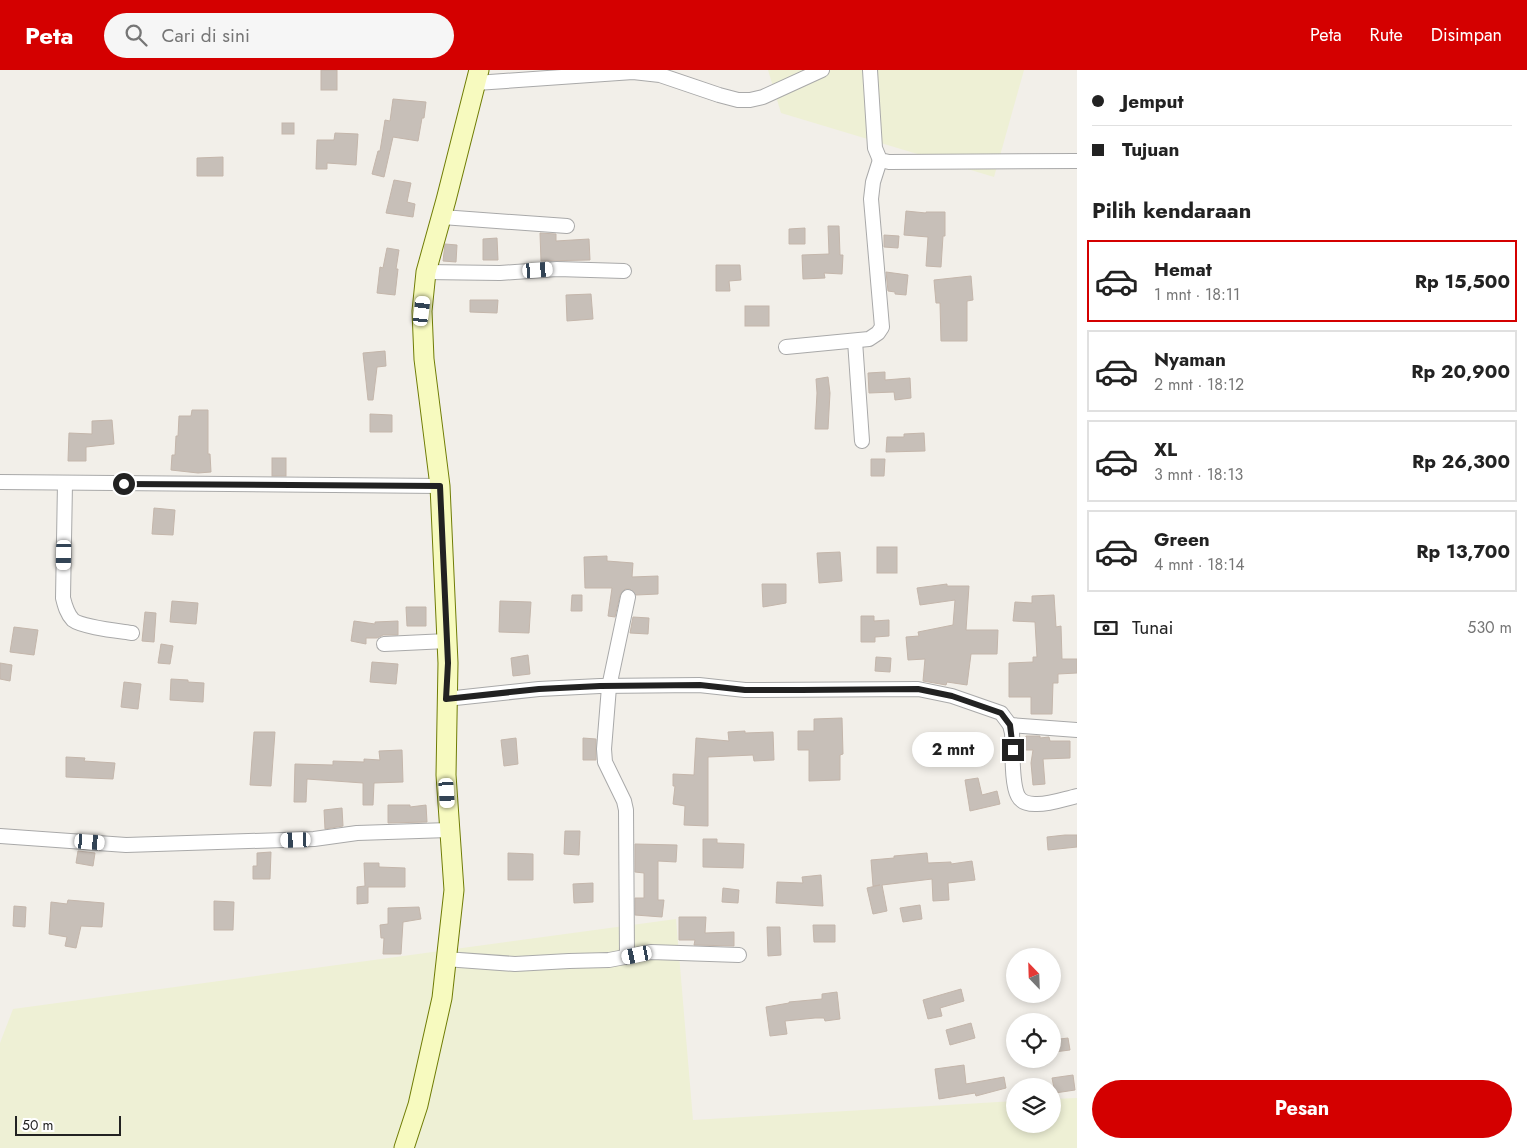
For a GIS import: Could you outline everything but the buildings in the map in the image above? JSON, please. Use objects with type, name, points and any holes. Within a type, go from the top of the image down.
[{"type":"main road","points":[[404,1148],[418,1105],[439,1008],[454,890],[446,774],[447,641],[440,486],[424,359],[422,311],[426,272],[477,77]]},
{"type":"street","points":[[477,77],[633,72],[660,76],[738,100],[750,100],[762,97],[822,70]]},
{"type":"street","points":[[786,347],[869,339],[878,333],[882,327],[870,199],[880,160],[874,148],[870,70]]},
{"type":"street","points":[[880,160],[889,162],[1077,161]]},
{"type":"street","points":[[442,216],[567,226]]},
{"type":"street","points":[[426,272],[500,273],[557,269],[624,270]]},
{"type":"street","points":[[855,340],[862,441]]},
{"type":"street","points":[[0,482],[440,486]]},
{"type":"street","points":[[65,483],[63,598],[69,615],[74,622],[132,633]]},
{"type":"street","points":[[627,957],[626,810],[624,801],[605,762],[604,755],[609,687],[628,597]]},
{"type":"street","points":[[384,644],[447,641]]},
{"type":"street","points":[[446,699],[539,689],[600,686],[700,685],[745,690],[918,689],[952,696],[1001,713],[1010,725],[1012,733],[1015,786],[1017,795],[1022,801],[1041,804],[1077,796]]},
{"type":"street","points":[[1010,725],[1077,730]]},
{"type":"street","points":[[0,836],[126,845],[314,839],[357,833],[449,830]]},
{"type":"street","points":[[446,959],[515,964],[608,960],[651,952],[739,955]]},
{"type":"green space","points":[[768,70],[1024,70],[994,177],[781,113]]},
{"type":"green space","points":[[676,919],[693,1120],[1006,1102],[1006,1133],[1061,1133],[1061,1099],[1077,1098],[1077,1148],[0,1148],[0,1043],[13,1009]]},
{"type":"route","points":[[124,484],[440,486],[448,663],[446,699],[539,689],[600,686],[700,685],[745,690],[918,689],[952,696],[1001,713],[1010,725],[1013,750]]}]
